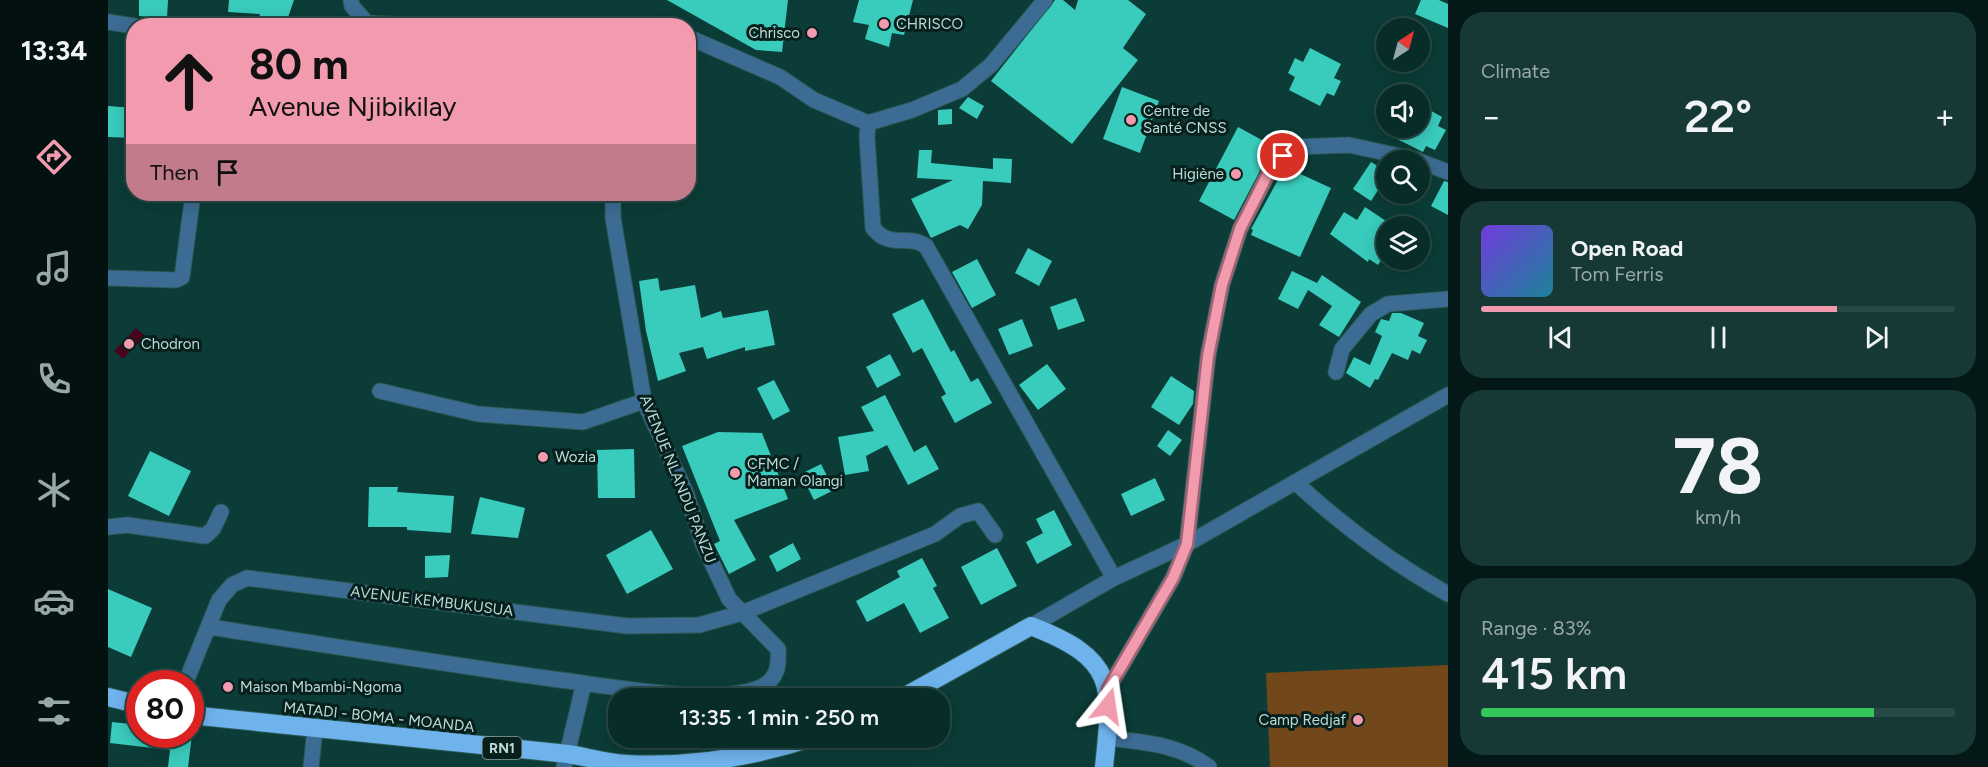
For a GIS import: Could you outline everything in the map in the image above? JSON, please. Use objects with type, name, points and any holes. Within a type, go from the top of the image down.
[{"type":"highway","points":[[920,688],[1031,626],[1077,647],[1095,663],[1108,689],[1104,767]]},
{"type":"highway","points":[[108,697],[126,702]]},
{"type":"highway","name":"MATADI - BOMA - MOANDA","points":[[204,717],[566,760],[626,764],[699,765],[758,755],[780,748]]},
{"type":"street","points":[[351,0],[352,6],[362,18]]},
{"type":"street","points":[[696,40],[780,77],[814,100],[868,123],[912,110],[962,89],[991,65],[1046,0]]},
{"type":"street","points":[[108,22],[126,25]]},
{"type":"street","points":[[868,123],[867,147],[873,228],[881,237],[894,241],[919,242],[926,246],[1114,578]]},
{"type":"street","points":[[1108,689],[1168,588],[1187,544],[1208,356],[1222,285],[1240,229],[1273,164],[1294,147],[1349,145],[1376,151]]},
{"type":"street","points":[[1430,165],[1448,172]]},
{"type":"street","points":[[108,278],[176,280],[182,277],[192,201]]},
{"type":"street","name":"AVENUE NLANDU PANZU","points":[[584,683],[670,694],[731,693],[760,687],[774,677],[779,664],[778,649],[770,638],[729,599],[718,578],[703,544],[686,493],[644,401],[613,218],[613,201]]},
{"type":"street","points":[[1336,372],[1342,349],[1371,314],[1388,304],[1448,299]]},
{"type":"street","points":[[380,391],[478,414],[583,422],[644,401]]},
{"type":"street","points":[[1031,626],[1114,578],[1187,544],[1448,395]]},
{"type":"street","points":[[1295,482],[1340,522],[1415,576],[1448,594]]},
{"type":"street","name":"AVENUE KEMBUKUSUA","points":[[191,670],[219,600],[232,585],[247,578],[627,626],[699,625],[742,613],[936,534],[960,516],[978,511],[995,535]]},
{"type":"street","points":[[108,527],[127,525],[205,536],[213,529],[221,512]]},
{"type":"street","points":[[210,627],[422,661],[584,683],[566,760]]},
{"type":"street","points":[[311,767],[315,729]]},
{"type":"street","points":[[1107,738],[1161,744],[1194,756],[1209,767]]},
{"type":"shaded area","name":"Chodron","points":[[136,328],[145,336],[123,359],[114,351]]},
{"type":"shaded area","name":"Camp Redjaf","points":[[1448,665],[1448,767],[1270,767],[1266,673]]},
{"type":"building","points":[[139,0],[168,0],[167,18],[139,16]]},
{"type":"building","points":[[229,0],[294,0],[288,18],[259,18],[260,14],[228,12]]},
{"type":"building","points":[[667,0],[788,0],[782,52],[756,50]]},
{"type":"building","name":"CHRISCO","points":[[859,0],[913,0],[904,35],[892,33],[889,47],[865,39],[869,25],[853,22]]},
{"type":"building","points":[[1055,0],[1063,0],[1075,10],[1078,0],[1128,0],[1146,14],[1123,48],[1138,60],[1072,144],[991,81]]},
{"type":"building","points":[[1421,0],[1439,0],[1448,4],[1448,28],[1430,20],[1430,18],[1415,14]]},
{"type":"building","points":[[1310,48],[1341,64],[1334,78],[1341,81],[1334,96],[1327,93],[1320,106],[1289,90],[1295,77],[1288,73],[1295,58],[1303,62]]},
{"type":"building","name":"Centre de Santé CNSS","points":[[1122,87],[1159,101],[1140,153],[1103,139]]},
{"type":"building","points":[[968,97],[984,106],[977,119],[959,108]]},
{"type":"building","points":[[108,106],[126,107],[126,138],[108,137]]},
{"type":"building","points":[[952,109],[952,124],[938,125],[938,110]]},
{"type":"building","points":[[1430,110],[1442,117],[1438,126],[1446,130],[1435,150],[1426,146],[1424,150],[1419,150],[1397,139],[1430,138]]},
{"type":"building","name":"Higiène","points":[[1238,127],[1273,146],[1234,220],[1199,201]]},
{"type":"building","points":[[919,150],[932,150],[931,163],[993,169],[993,158],[1012,159],[1011,183],[983,181],[982,205],[968,229],[960,225],[931,238],[911,199],[953,180],[917,178]]},
{"type":"building","points":[[1371,162],[1376,165],[1376,193],[1371,201],[1353,189]]},
{"type":"building","points":[[1285,167],[1331,188],[1300,257],[1251,235],[1253,230],[1251,229]]},
{"type":"building","points":[[1444,181],[1448,182],[1448,215],[1431,206]]},
{"type":"building","points":[[1365,207],[1378,216],[1376,216],[1376,264],[1369,259],[1368,262],[1330,234],[1344,212],[1357,220]]},
{"type":"building","points":[[1028,248],[1052,261],[1039,286],[1015,273]]},
{"type":"building","points":[[977,259],[996,295],[972,308],[952,272]]},
{"type":"building","points":[[1292,271],[1317,283],[1322,275],[1361,302],[1339,337],[1319,325],[1332,306],[1308,290],[1298,309],[1278,299]]},
{"type":"building","points":[[658,278],[660,291],[695,285],[701,318],[721,311],[723,318],[768,310],[775,345],[745,351],[745,347],[707,359],[703,347],[679,353],[686,371],[658,381],[646,331],[639,281]]},
{"type":"building","points":[[1076,298],[1085,321],[1058,330],[1050,307]]},
{"type":"building","points":[[923,299],[951,352],[954,350],[971,382],[978,378],[992,403],[955,423],[941,397],[946,394],[922,348],[913,353],[892,314]]},
{"type":"building","points":[[1392,313],[1401,313],[1424,323],[1418,336],[1427,340],[1420,354],[1412,350],[1408,360],[1392,353],[1378,380],[1375,379],[1370,388],[1346,373],[1354,357],[1370,365],[1382,336],[1375,332],[1381,319],[1389,321]]},
{"type":"building","points":[[1022,319],[1033,346],[1009,355],[998,329]]},
{"type":"building","points":[[890,354],[901,375],[877,388],[866,367]]},
{"type":"building","points":[[1047,364],[1066,389],[1038,410],[1019,385]]},
{"type":"building","points":[[1171,376],[1194,391],[1193,404],[1179,425],[1151,407]]},
{"type":"building","points":[[774,380],[790,411],[773,420],[757,388]]},
{"type":"building","points":[[885,395],[914,452],[926,445],[939,469],[908,485],[887,445],[866,456],[869,471],[845,475],[838,437],[874,431],[861,407]]},
{"type":"building","points":[[1168,430],[1182,440],[1170,456],[1157,446]]},
{"type":"building","name":"CFMC / Maman Olangi","points":[[718,432],[762,433],[788,499],[734,520],[756,560],[729,574],[714,544],[720,541],[682,446]]},
{"type":"building","points":[[634,449],[635,498],[598,498],[597,450]]},
{"type":"building","points":[[150,451],[191,471],[169,516],[128,496]]},
{"type":"building","points":[[821,464],[834,490],[814,500],[801,474]]},
{"type":"building","points":[[1155,478],[1165,500],[1131,516],[1121,494]]},
{"type":"building","points":[[369,487],[398,487],[397,492],[454,496],[451,533],[407,530],[407,527],[368,527]]},
{"type":"building","points":[[480,497],[525,508],[518,538],[471,534]]},
{"type":"building","points":[[1054,510],[1072,545],[1037,564],[1026,542],[1043,533],[1036,519]]},
{"type":"building","points":[[651,530],[673,569],[627,594],[606,555]]},
{"type":"building","points":[[793,543],[801,559],[777,572],[769,556]]},
{"type":"building","points":[[997,548],[1017,586],[981,605],[961,567]]},
{"type":"building","points":[[450,555],[448,577],[425,578],[425,556]]},
{"type":"building","points":[[922,558],[937,586],[933,588],[949,618],[920,633],[904,603],[867,622],[856,601],[900,577],[897,571]]},
{"type":"building","points":[[108,589],[152,608],[131,657],[108,647]]},
{"type":"building","points":[[112,722],[126,724],[126,745],[110,743]]},
{"type":"building","points":[[153,748],[190,748],[188,767],[168,767],[170,750]]},
{"type":"place","name":"CHRISCO","points":[[884,24]]},
{"type":"place","name":"Chrisco","points":[[812,33]]},
{"type":"place","name":"Centre de Santé CNSS","points":[[1131,120]]},
{"type":"place","name":"Higiène","points":[[1236,174]]},
{"type":"place","name":"Chodron","points":[[129,344]]},
{"type":"place","name":"Wozia","points":[[543,457]]},
{"type":"place","name":"CFMC / Maman Olangi","points":[[735,473]]},
{"type":"place","name":"Maison Mbambi-Ngoma","points":[[228,687]]},
{"type":"place","name":"Camp Redjaf","points":[[1358,720]]},
{"type":"route","points":[[1108,706],[1108,689],[1173,578],[1187,544],[1208,356],[1222,285],[1240,229],[1273,164],[1283,156]]}]
